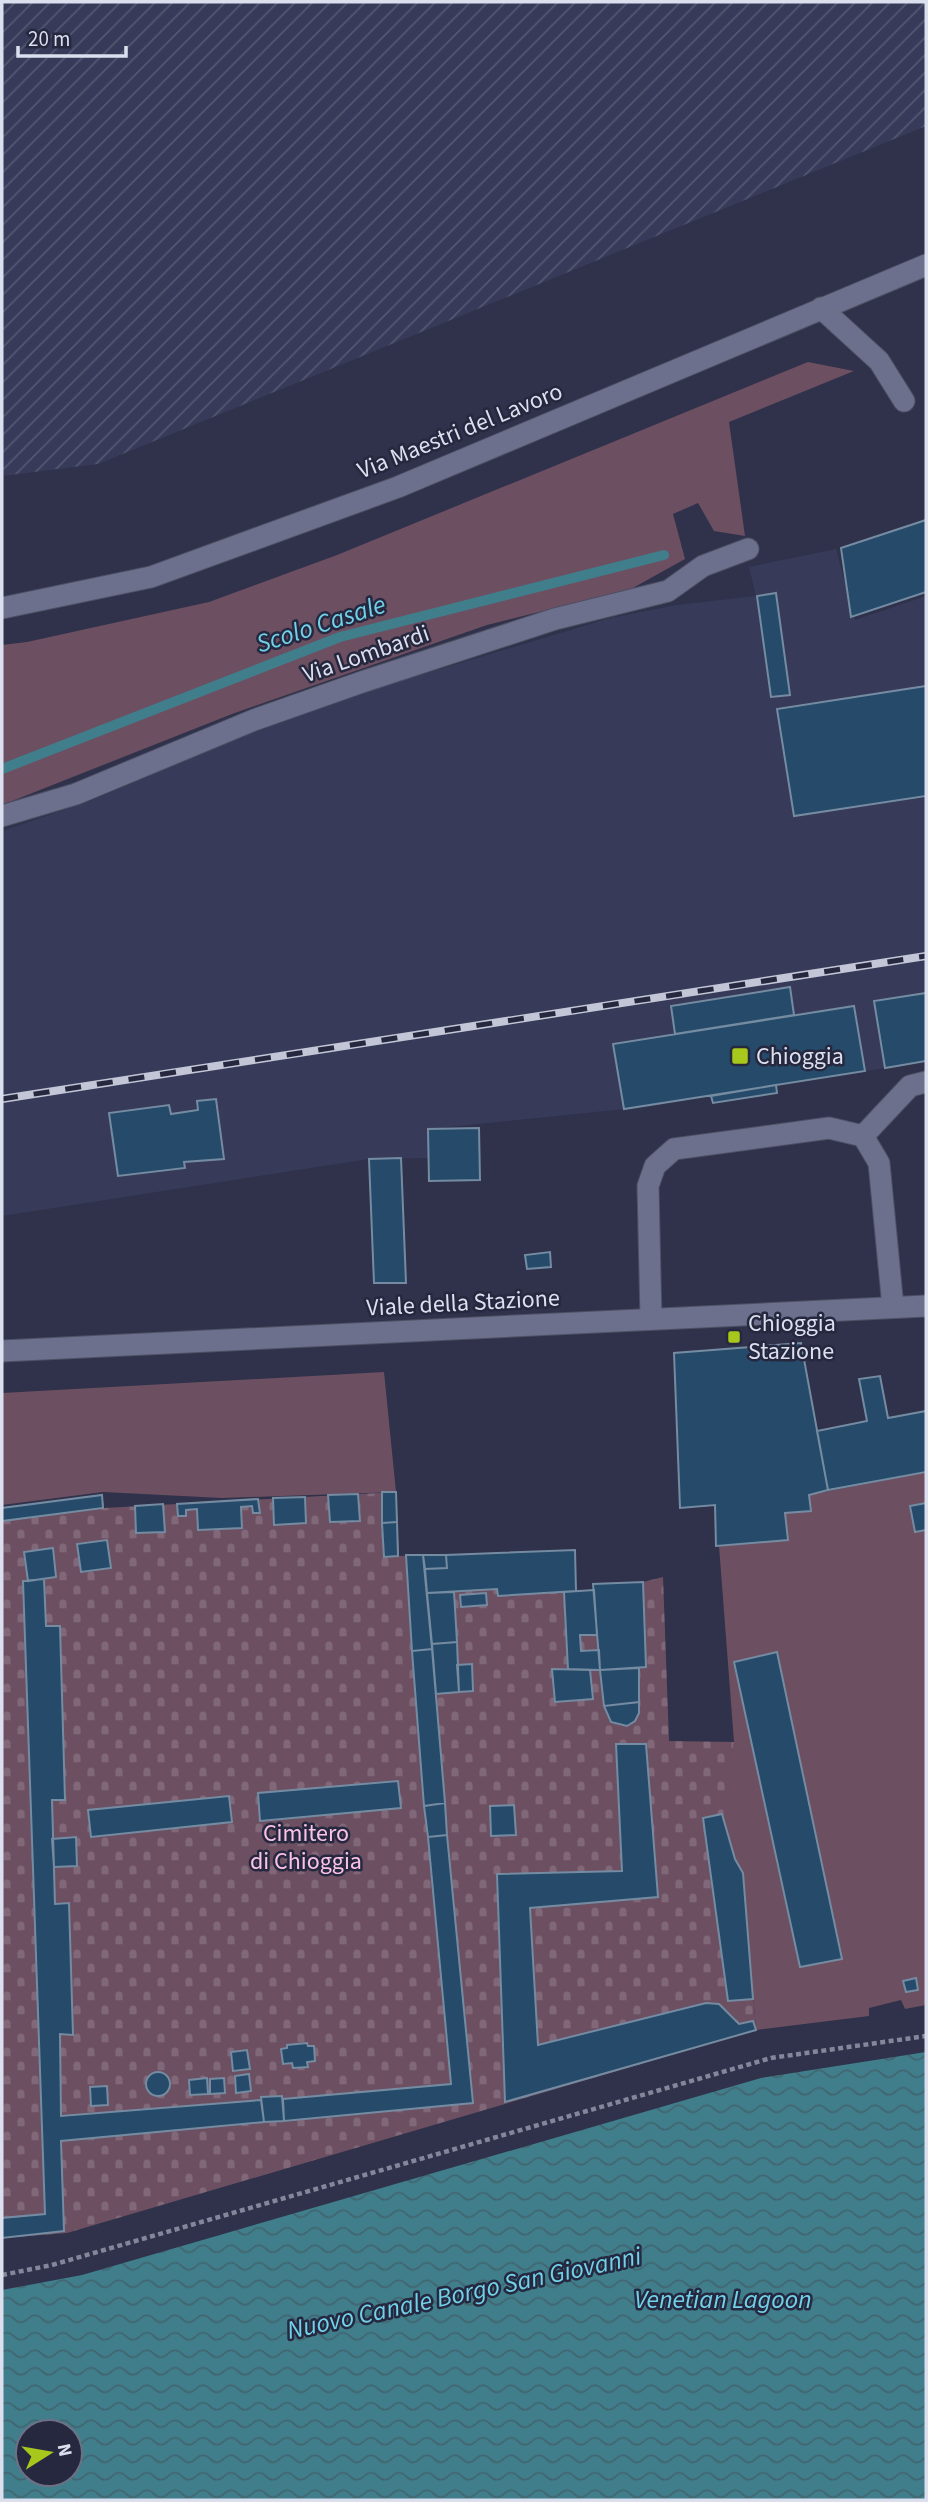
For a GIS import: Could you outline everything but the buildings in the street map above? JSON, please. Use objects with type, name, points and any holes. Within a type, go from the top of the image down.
[{"type":"street","name":"Via Maestri del Lavoro","points":[[2,608],[151,577],[398,487],[926,265]]},
{"type":"street","points":[[821,308],[879,361],[904,401]]},
{"type":"street","name":"Via Lombardi","points":[[2,816],[76,794],[254,720],[388,673],[555,619],[668,591],[703,566],[748,549]]},
{"type":"street","points":[[863,1136],[910,1086],[926,1082]]},
{"type":"street","points":[[651,1319],[648,1186],[655,1166],[674,1149],[829,1128],[863,1136],[879,1163],[893,1307]]},
{"type":"street","name":"Viale della Stazione","points":[[2,1351],[926,1306]]},
{"type":"path","points":[[2,2275],[78,2258],[771,2059],[926,2036]]},
{"type":"shaded area","points":[[2,2],[926,2],[926,126],[98,464],[2,476]]},
{"type":"shaded area","points":[[836,549],[855,620],[926,596],[926,993],[875,1002],[885,1068],[624,1109],[429,1129],[429,1158],[369,1159],[2,1216],[2,831],[90,801],[245,735],[347,697],[610,618],[677,605],[756,596],[749,567]]},
{"type":"green space","points":[[808,362],[854,371],[729,422],[745,536],[714,531],[698,503],[673,514],[685,559],[631,589],[487,625],[232,714],[2,805],[2,645],[27,642],[209,602],[337,555]]},
{"type":"green space","points":[[384,1372],[396,1492],[222,1498],[103,1492],[2,1505],[2,1393]]},
{"type":"green space","points":[[926,1472],[926,2005],[905,2009],[901,2000],[869,2008],[869,2016],[756,2030],[743,1873],[735,1859],[722,1814],[722,1801],[734,1742],[719,1546],[788,1540],[785,1513],[810,1511],[809,1495]]},
{"type":"green space","name":"Cimitero di Chioggia","points":[[396,1492],[399,1556],[575,1550],[576,1591],[593,1590],[593,1584],[643,1582],[663,1577],[669,1741],[734,1742],[723,1808],[724,1822],[733,1854],[743,1873],[756,2030],[67,2233],[2,2238],[2,1508],[102,1495],[104,1508]]},
{"type":"water","name":"Venetian Lagoon","points":[[926,2052],[926,2500],[2,2500],[2,2290],[82,2275],[761,2078]]},
{"type":"waterway","name":"Scolo Casale","points":[[2,769],[340,637],[664,555]]},
{"type":"railway","points":[[2,1099],[926,956]]},
{"type":"place","name":"Chioggia","points":[[740,1056]]},
{"type":"place","name":"Chioggia Stazione","points":[[734,1337]]},
{"type":"water label","name":"Nuovo Canale Borgo San Giovanni","points":[[464,2293]]}]
